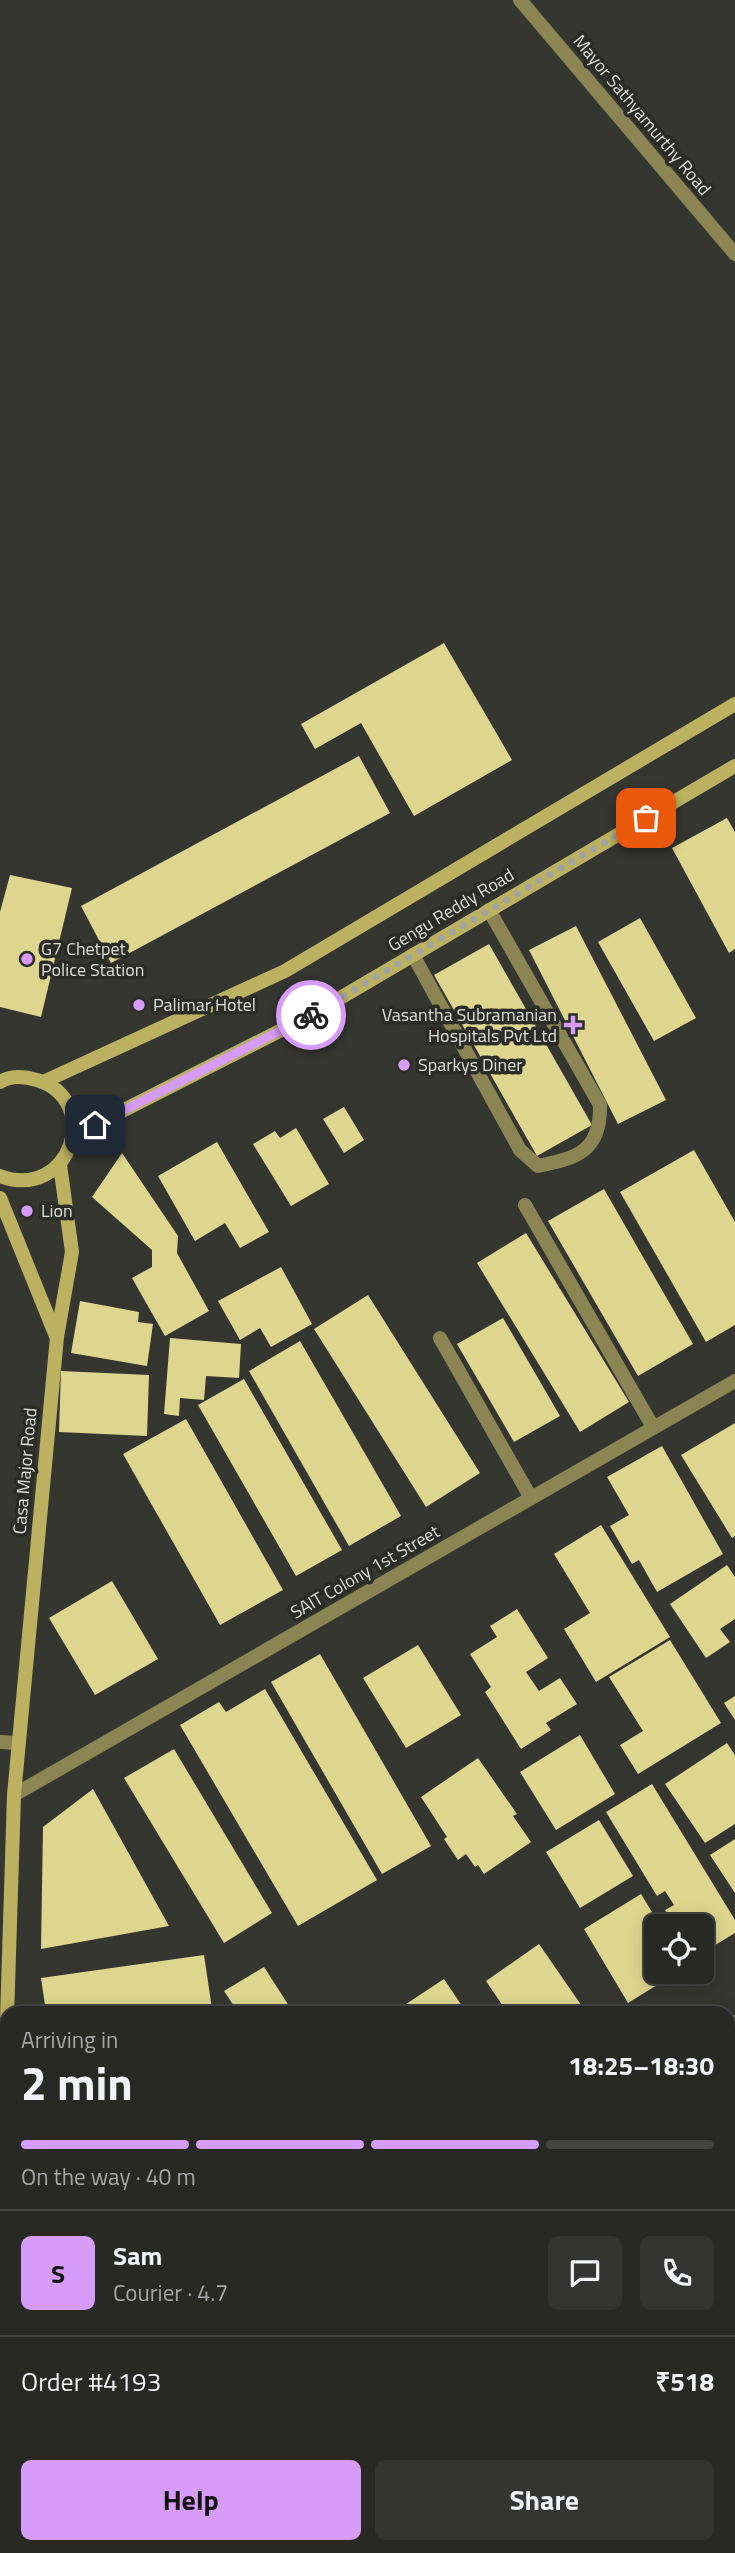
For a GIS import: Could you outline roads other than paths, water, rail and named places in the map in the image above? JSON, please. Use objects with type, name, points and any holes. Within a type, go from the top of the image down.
[{"type":"main road","points":[[43,1082],[285,971],[735,704]]},
{"type":"main road","name":"Gengu Reddy Road","points":[[73,1136],[313,1014],[735,766]]},
{"type":"main road","points":[[0,1177],[17,1181],[32,1180],[47,1174],[60,1165],[73,1136],[67,1104],[57,1091],[43,1082],[16,1076],[1,1080]]},
{"type":"main road","name":"Casa Major Road","points":[[3,1993],[18,1743],[57,1337],[72,1252],[60,1165]]},
{"type":"main road","points":[[0,1198],[57,1337]]},
{"type":"street","name":"Mayor Sathyamurthy Road","points":[[520,0],[735,254]]},
{"type":"street","points":[[413,955],[520,1150],[538,1166],[564,1161],[590,1146],[600,1124],[600,1104],[489,910]]},
{"type":"street","points":[[525,1205],[653,1427]]},
{"type":"street","points":[[440,1338],[531,1498]]},
{"type":"street","name":"SAIT Colony 1st Street","points":[[14,1795],[735,1381]]},
{"type":"street","points":[[0,1742],[18,1743]]},
{"type":"place","name":"G7 Chetpet Police Station","points":[[27,959]]},
{"type":"place","name":"Palimar Hotel","points":[[139,1005]]},
{"type":"place","name":"Vasantha Subramanian Hospitals Pvt Ltd","points":[[573,1025]]},
{"type":"place","name":"Sparkys Diner","points":[[404,1065]]},
{"type":"place","name":"Lion","points":[[27,1211]]}]
